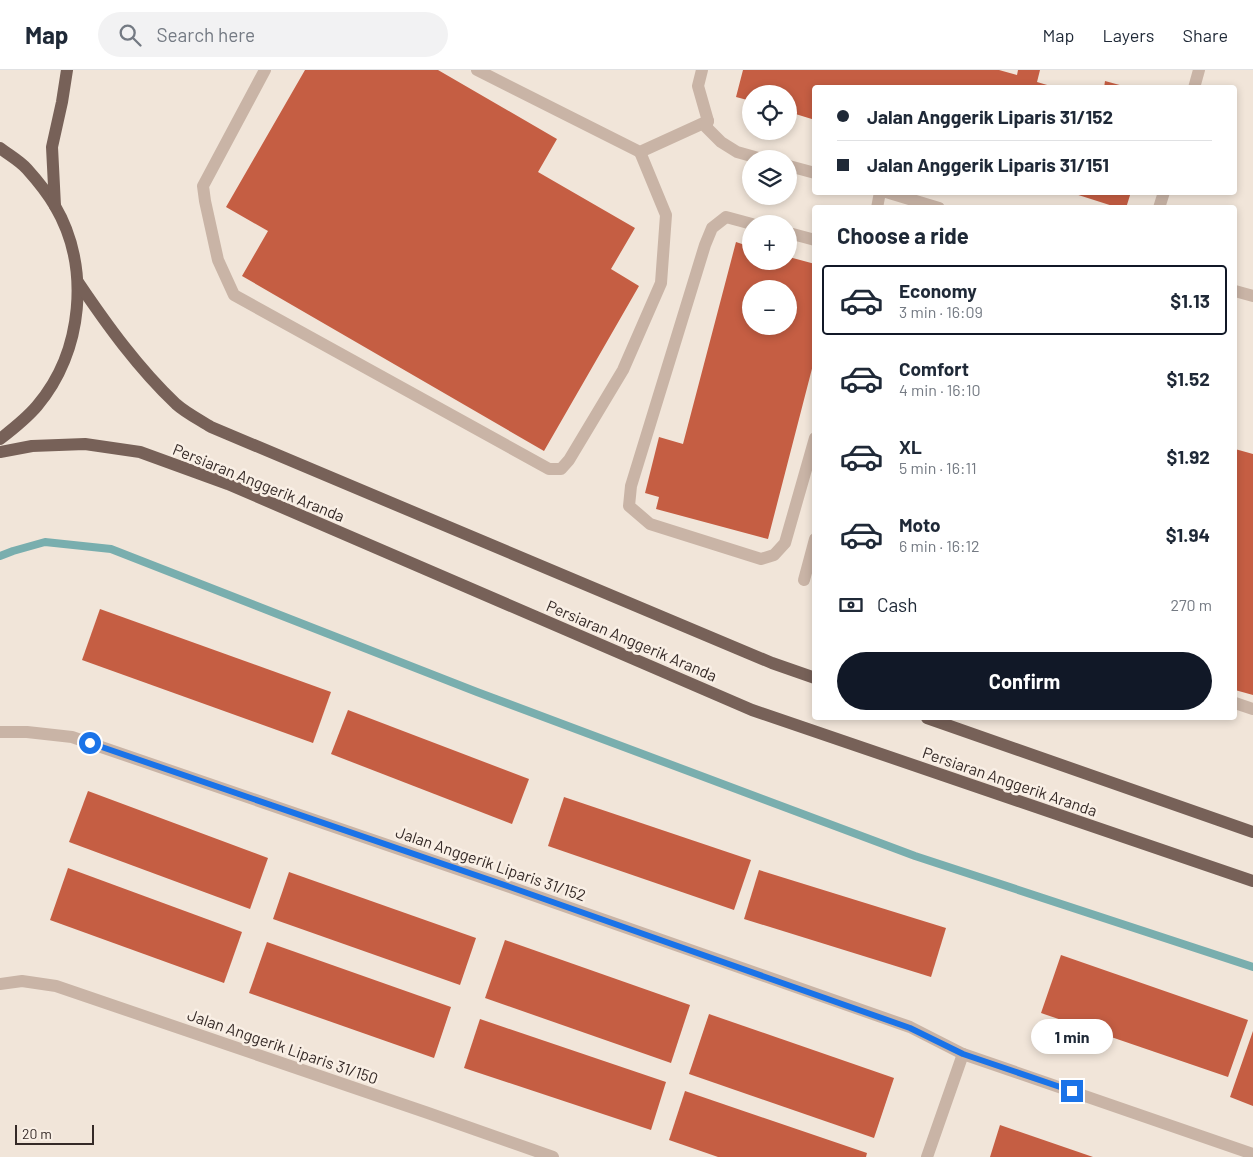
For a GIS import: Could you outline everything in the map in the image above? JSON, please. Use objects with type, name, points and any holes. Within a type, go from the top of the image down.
[{"type":"main road","points":[[55,206],[52,147],[67,70]]},
{"type":"main road","points":[[0,148],[26,168],[55,206],[66,230],[74,256],[78,282],[77,309],[73,335],[65,360],[53,384],[38,406],[20,425],[0,439]]},
{"type":"main road","name":"Persiaran Anggerik Aranda","points":[[78,282],[104,322],[145,372],[178,405],[211,427],[772,663],[812,677]]},
{"type":"main road","name":"Persiaran Anggerik Aranda","points":[[0,452],[32,446],[86,444],[140,452],[228,484],[752,710],[1253,881]]},
{"type":"main road","name":"Persiaran Anggerik Aranda","points":[[933,720],[1253,832]]},
{"type":"street","points":[[265,70],[203,186],[218,260],[234,295],[550,469],[561,469],[569,460],[623,370],[661,283],[666,215],[640,152],[477,70]]},
{"type":"street","points":[[701,70],[698,86],[708,121],[706,127],[721,142],[742,153]]},
{"type":"street","points":[[1195,85],[1198,70]]},
{"type":"street","points":[[640,152],[708,121]]},
{"type":"street","points":[[797,168],[812,172]]},
{"type":"street","points":[[896,195],[929,205]]},
{"type":"street","points":[[742,221],[726,217],[712,228],[705,245],[631,486],[629,506],[650,524],[761,559],[768,557],[774,555],[785,543],[812,448]]},
{"type":"street","points":[[797,235],[812,239]]},
{"type":"street","points":[[1237,292],[1253,296]]},
{"type":"street","points":[[804,580],[812,551]]},
{"type":"street","points":[[1237,704],[1253,709]]},
{"type":"street","name":"Jalan Anggerik Liparis 31/152","points":[[0,732],[28,732],[72,737],[510,887],[892,1021],[963,1054],[1253,1154]]},
{"type":"street","name":"Jalan Anggerik Liparis 31/150","points":[[0,984],[22,981],[56,986],[553,1157]]},
{"type":"street","points":[[927,1157],[963,1054]]},
{"type":"building","points":[[305,70],[438,70],[557,139],[538,172],[635,228],[611,269],[639,286],[544,451],[242,276],[268,231],[226,207]]},
{"type":"building","points":[[743,70],[999,70],[1017,75],[1018,70],[1040,70],[1037,82],[1047,85],[812,85],[812,119],[797,114],[797,85],[742,85],[742,99],[736,97]]},
{"type":"building","points":[[1105,81],[1120,85],[1104,85]]},
{"type":"building","points":[[1078,195],[1130,195],[1127,205],[1110,205]]},
{"type":"building","points":[[736,242],[742,244],[742,270],[797,270],[797,259],[812,263],[812,369],[768,539],[656,509],[659,497],[645,493],[659,437],[683,444]]},
{"type":"building","points":[[1237,450],[1253,454],[1253,695],[1237,691]]},
{"type":"building","points":[[100,609],[331,692],[313,743],[82,660]]},
{"type":"building","points":[[348,710],[529,779],[512,824],[331,754]]},
{"type":"building","points":[[88,791],[268,858],[250,909],[69,842]]},
{"type":"building","points":[[564,797],[751,860],[734,910],[548,846]]},
{"type":"building","points":[[68,868],[242,932],[224,983],[50,920]]},
{"type":"building","points":[[759,870],[946,928],[931,977],[744,919]]},
{"type":"building","points":[[289,872],[476,938],[460,985],[273,919]]},
{"type":"building","points":[[505,940],[690,1005],[671,1063],[485,998]]},
{"type":"building","points":[[267,942],[451,1007],[434,1058],[249,993]]},
{"type":"building","points":[[1061,955],[1248,1020],[1228,1077],[1041,1013]]},
{"type":"building","points":[[709,1014],[894,1078],[874,1138],[689,1074]]},
{"type":"building","points":[[480,1019],[666,1082],[651,1130],[464,1068]]},
{"type":"building","points":[[1253,1031],[1253,1106],[1230,1097]]},
{"type":"building","points":[[685,1091],[867,1153],[866,1157],[718,1157],[669,1140]]},
{"type":"building","points":[[1000,1125],[1093,1157],[990,1157]]},
{"type":"waterway","points":[[0,556],[45,542],[111,549],[477,692],[915,856],[1253,967]]},
{"type":"route","points":[[90,743],[510,887],[910,1028],[963,1054],[1072,1091]]}]
